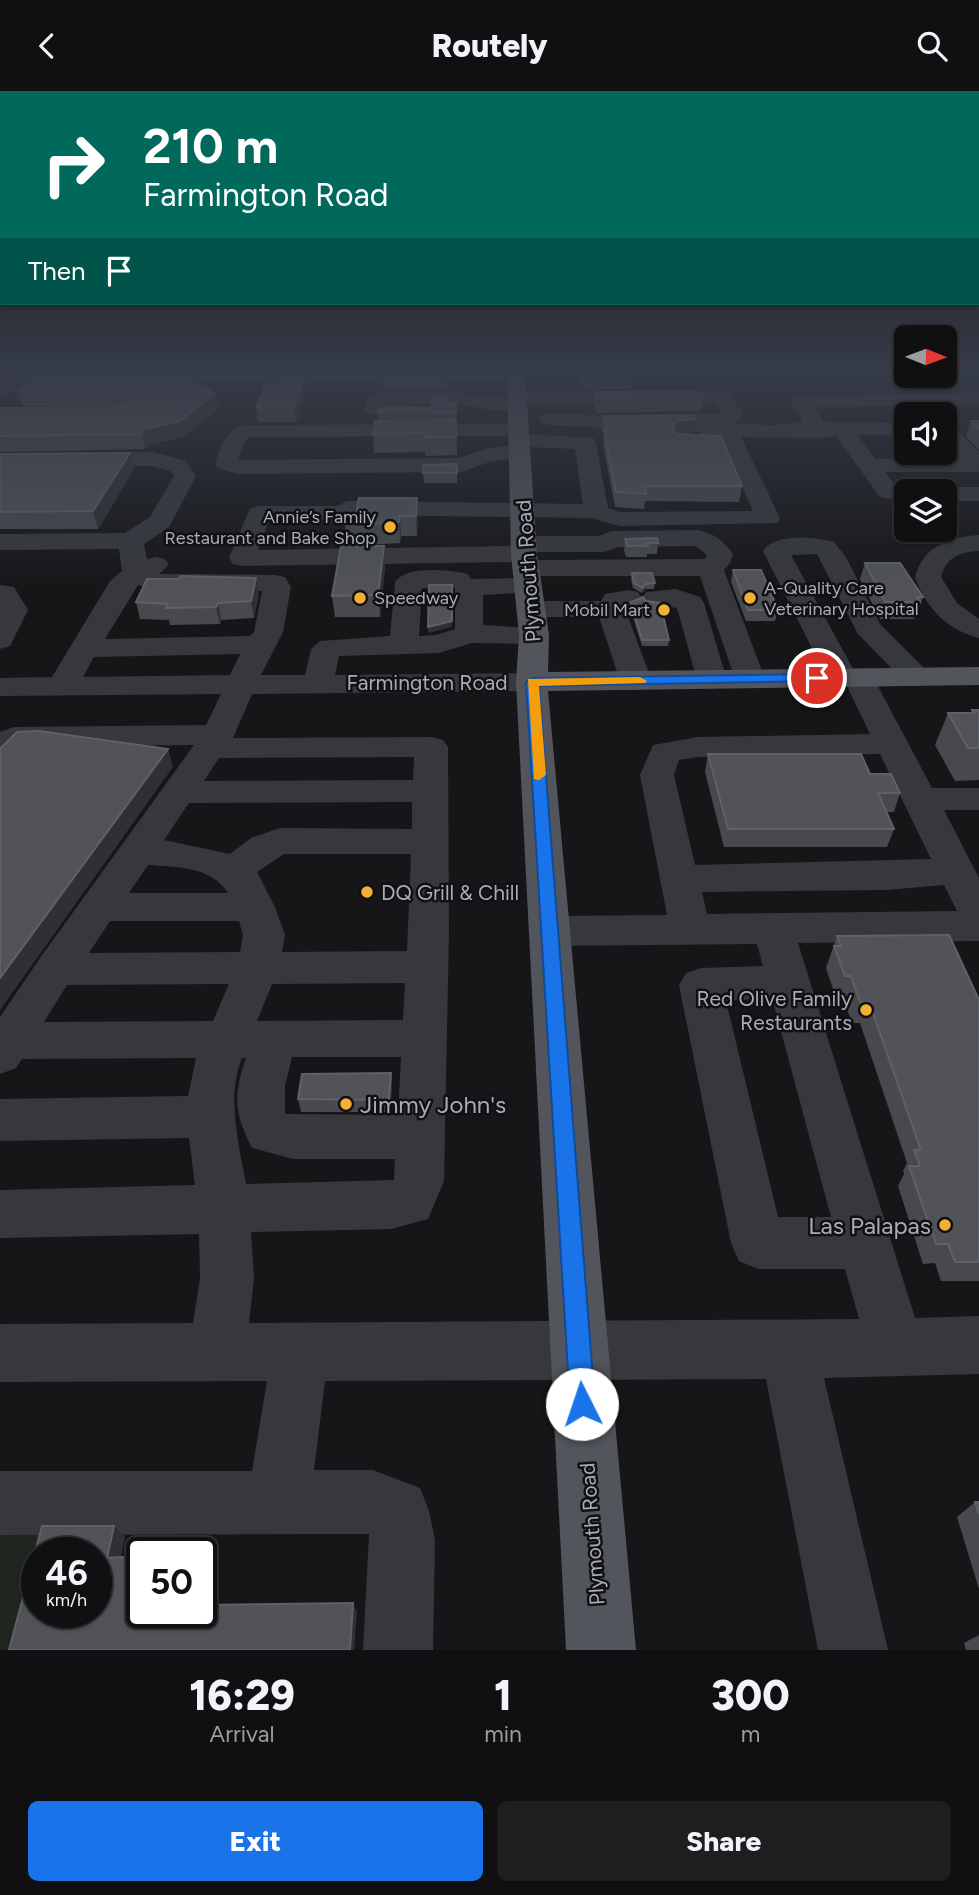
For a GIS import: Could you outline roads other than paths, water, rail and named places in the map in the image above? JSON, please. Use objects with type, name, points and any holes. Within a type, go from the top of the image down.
[{"type":"main road","name":"Plymouth Road","points":[[520,445],[533,682],[601,1650]]},
{"type":"main road","name":"Farmington Road","points":[[533,682],[979,676]]},
{"type":"street","points":[[233,445],[226,463],[237,467],[461,465],[486,456],[494,445]]},
{"type":"street","points":[[351,466],[355,445]]},
{"type":"street","points":[[585,445],[596,507],[593,511]]},
{"type":"street","points":[[242,558],[260,513],[345,513],[346,508],[407,507],[593,511],[621,519],[768,519],[735,445]]},
{"type":"street","points":[[844,445],[869,466],[888,492],[894,493]]},
{"type":"street","points":[[960,445],[979,464]]},
{"type":"street","points":[[0,461],[153,459],[178,465],[185,476],[160,522],[131,541],[0,542]]},
{"type":"street","points":[[869,466],[979,464]]},
{"type":"street","points":[[957,494],[979,494]]},
{"type":"street","points":[[404,645],[410,580],[455,579],[469,587],[527,583],[606,556],[707,568],[717,563],[720,554],[708,541],[698,538],[612,539],[606,556]]},
{"type":"street","points":[[131,541],[136,574]]},
{"type":"street","points":[[979,543],[947,548],[933,563],[928,577],[947,610],[959,621],[979,629]]},
{"type":"street","points":[[918,677],[868,628],[833,557],[825,547],[795,545],[776,551],[892,744],[979,916]]},
{"type":"street","points":[[5,742],[85,647],[124,581],[153,565],[242,558],[527,583],[630,614],[676,597],[690,603],[712,680]]},
{"type":"street","points":[[707,568],[713,574],[750,679]]},
{"type":"street","points":[[85,647],[264,635],[289,618],[293,609],[292,601],[278,587],[268,582],[155,582],[136,574]]},
{"type":"street","points":[[318,683],[326,649],[330,647],[439,644],[469,634],[527,583]]},
{"type":"street","points":[[469,587],[469,634]]},
{"type":"street","points":[[0,593],[5,593],[14,610],[0,640]]},
{"type":"street","points":[[630,614],[628,653],[636,681]]},
{"type":"street","points":[[665,633],[699,633]]},
{"type":"street","points":[[5,1048],[55,969],[214,742],[264,635]]},
{"type":"street","name":"Farmington Road","points":[[0,687],[533,682]]},
{"type":"street","points":[[0,1214],[223,1210],[391,1205],[410,1202],[419,1181],[431,791],[431,747],[214,742],[5,742]]},
{"type":"street","points":[[690,930],[657,775],[665,752],[698,747],[892,744]]},
{"type":"street","points":[[180,792],[431,791]]},
{"type":"street","points":[[920,799],[979,799]]},
{"type":"street","points":[[244,889],[264,847],[280,841],[430,842]]},
{"type":"street","points":[[139,851],[183,855],[224,865],[244,889],[264,935],[258,968],[216,1064],[212,1088],[212,1117],[223,1210],[227,1279],[217,1352]]},
{"type":"street","points":[[679,879],[886,876],[957,871]]},
{"type":"street","points":[[99,907],[244,889]]},
{"type":"street","points":[[550,931],[979,926]]},
{"type":"street","points":[[773,929],[895,1346]]},
{"type":"street","points":[[55,969],[427,967]]},
{"type":"street","points":[[788,981],[701,985],[758,1243],[864,1243]]},
{"type":"street","points":[[5,1048],[227,1040],[424,1038]]},
{"type":"street","points":[[275,1039],[260,1090],[260,1120],[269,1133],[293,1137],[420,1137]]},
{"type":"street","points":[[0,1120],[212,1117]]},
{"type":"street","points":[[0,1353],[789,1350],[979,1345]]},
{"type":"street","points":[[789,1350],[853,1650]]},
{"type":"street","points":[[279,1502],[300,1351]]},
{"type":"street","points":[[0,1503],[373,1502],[397,1511],[403,1540],[398,1650]]},
{"type":"place","name":"Annie’s Family Restaurant and Bake Shop","points":[[390,527]]},
{"type":"place","name":"Speedway","points":[[360,598]]},
{"type":"place","name":"A-Quality Care Veterinary Hospital","points":[[750,598]]},
{"type":"place","name":"Mobil Mart","points":[[664,610]]},
{"type":"place","name":"DQ Grill & Chill","points":[[367,892]]},
{"type":"place","name":"Red Olive Family Restaurants","points":[[866,1010]]},
{"type":"place","name":"Jimmy John's","points":[[346,1104]]},
{"type":"place","name":"Las Palapas","points":[[945,1225]]}]
